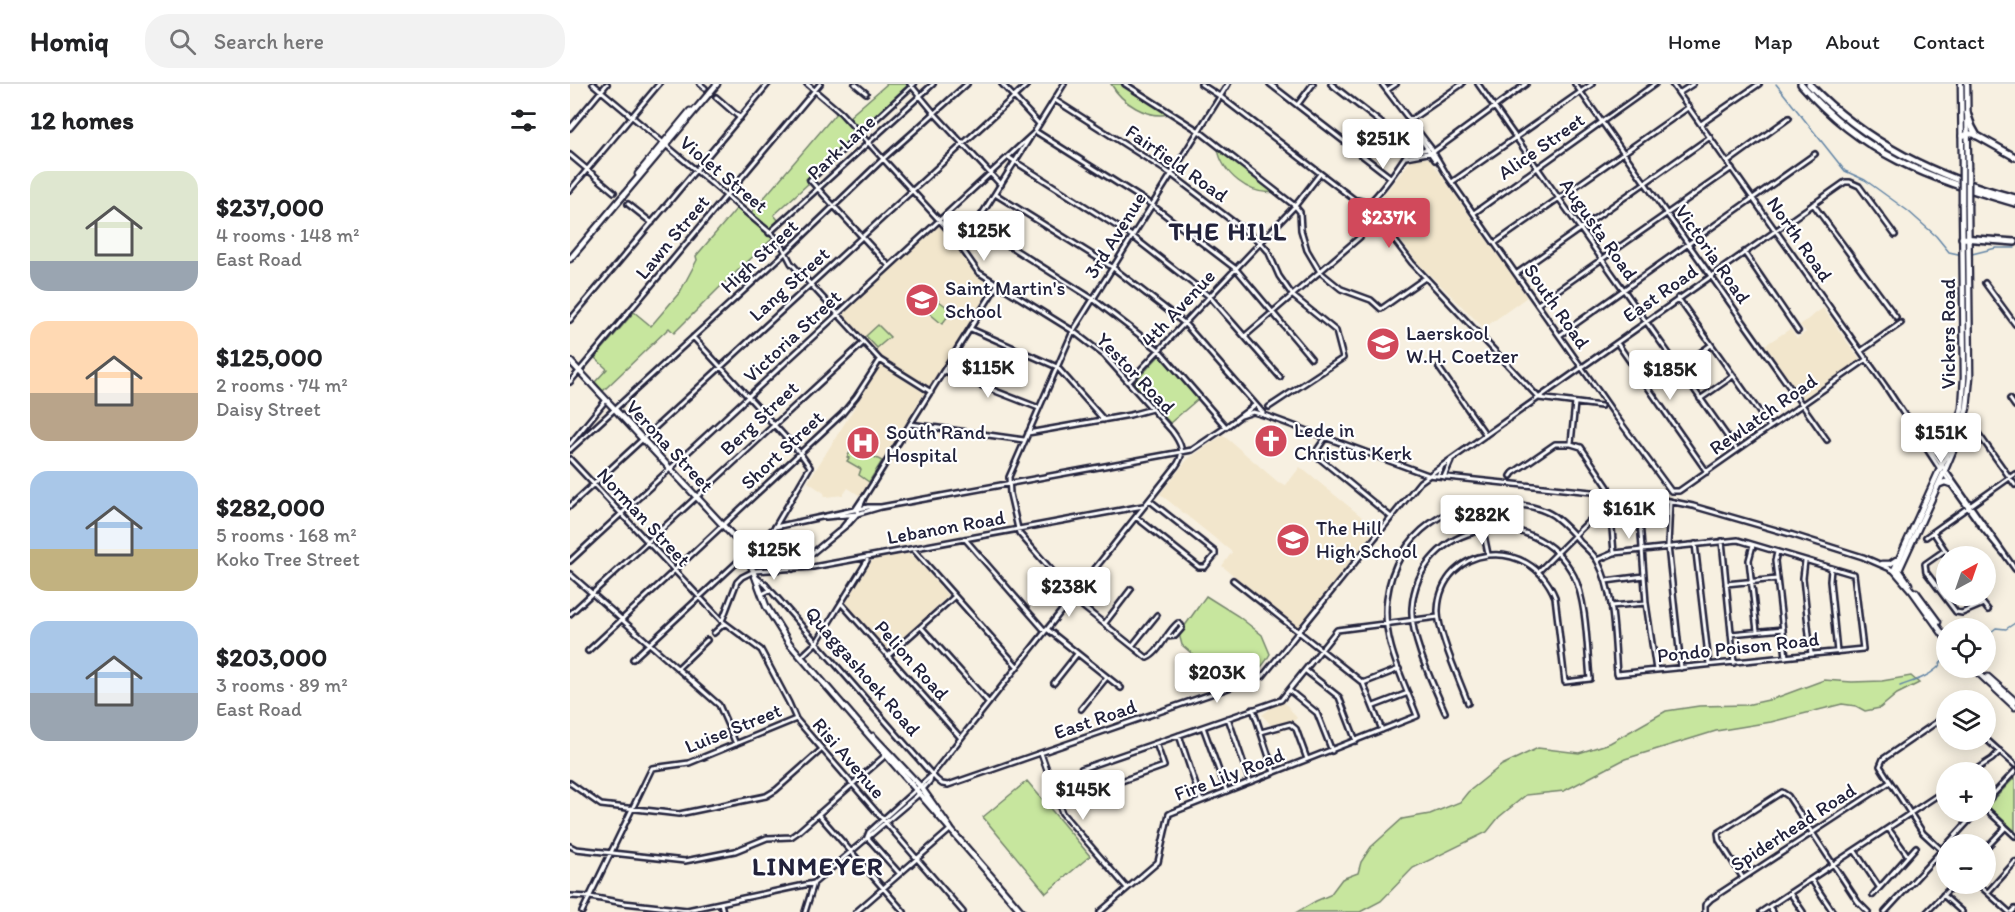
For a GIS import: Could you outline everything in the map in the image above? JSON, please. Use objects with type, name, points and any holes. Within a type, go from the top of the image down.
[{"type":"highway","points":[[1801,84],[1838,121],[1885,155],[1936,179],[2015,204]]},
{"type":"highway","points":[[1809,84],[1850,122],[1895,152],[1953,179],[2015,198]]},
{"type":"highway","points":[[1967,113],[1978,137]]},
{"type":"highway","points":[[1965,135],[1978,137],[2015,157]]},
{"type":"highway","points":[[1965,238],[2015,242]]},
{"type":"main road","points":[[570,257],[715,84]]},
{"type":"main road","name":"Vickers Road","points":[[1896,570],[1938,485],[1961,410],[1964,389],[1968,167],[1961,84]]},
{"type":"main road","name":"Vickers Road","points":[[1896,570],[1898,559],[1943,469],[1964,419],[1970,388],[1962,204],[1967,84]]},
{"type":"main road","name":"Verona Street","points":[[570,361],[747,553],[773,621],[801,657],[1024,912]]},
{"type":"main road","points":[[1930,449],[1941,453],[1949,449]]},
{"type":"main road","points":[[1938,485],[1945,482],[1951,484]]},
{"type":"main road","points":[[1882,564],[1890,564],[1898,559]]},
{"type":"main road","points":[[1896,570],[1936,622]]},
{"type":"main road","points":[[1896,570],[1936,625]]},
{"type":"main road","points":[[1986,678],[2015,707]]},
{"type":"main road","points":[[2007,697],[2015,701]]},
{"type":"street","name":"Violet Street","points":[[593,84],[781,243],[785,253],[810,284],[880,360],[931,392]]},
{"type":"street","points":[[570,128],[607,84]]},
{"type":"street","points":[[570,190],[659,84]]},
{"type":"street","points":[[700,84],[705,88]]},
{"type":"street","points":[[570,320],[768,84]]},
{"type":"street","name":"Yestor Road","points":[[807,84],[835,107],[912,190],[962,246],[978,272],[1073,331],[1104,355],[1179,441],[1181,452]]},
{"type":"street","name":"Lawn Street","points":[[570,382],[820,84]]},
{"type":"street","points":[[855,84],[866,93]]},
{"type":"street","name":"Park Lane","points":[[770,233],[933,84]]},
{"type":"street","name":"High Street","points":[[570,448],[615,410],[883,159],[967,84]]},
{"type":"street","points":[[1002,84],[1039,124]]},
{"type":"street","name":"Lang Street","points":[[570,506],[1028,84]]},
{"type":"street","points":[[962,246],[1064,84]]},
{"type":"street","points":[[1125,84],[1199,131],[1295,206],[1300,212],[1301,230],[1307,250],[1320,272],[1341,289],[1371,300],[1381,309],[1425,278]]},
{"type":"street","points":[[1201,84],[1352,198],[1382,224],[1425,278],[1539,398],[1601,406]]},
{"type":"street","name":"3rd Avenue","points":[[1008,484],[1009,477],[1073,331],[1228,84]]},
{"type":"street","points":[[1270,84],[1390,177]]},
{"type":"street","points":[[1297,105],[1313,84]]},
{"type":"street","points":[[1331,84],[1412,147]]},
{"type":"street","name":"South Road","points":[[1383,84],[1664,483],[1676,492]]},
{"type":"street","points":[[1387,90],[1396,84]]},
{"type":"street","points":[[1409,121],[1462,84]]},
{"type":"street","name":"Augusta Road","points":[[1478,84],[1737,450]]},
{"type":"street","points":[[1406,157],[1431,150],[1526,84]]},
{"type":"street","name":"Victoria Road","points":[[1575,84],[1827,440]]},
{"type":"street","points":[[1452,182],[1592,84]]},
{"type":"street","name":"Alice Street","points":[[1474,213],[1655,84]]},
{"type":"street","name":"North Road","points":[[1672,84],[2015,569]]},
{"type":"street","points":[[1679,93],[1693,84]]},
{"type":"street","points":[[1701,124],[1759,84]]},
{"type":"street","points":[[889,266],[810,180],[912,85],[935,114],[1001,185]]},
{"type":"street","points":[[716,97],[740,118]]},
{"type":"street","name":"Fairfield Road","points":[[1054,100],[1172,174],[1261,243],[1268,251],[1279,276],[1293,296],[1336,331],[1344,357],[1269,407]]},
{"type":"street","points":[[1495,243],[1689,107]]},
{"type":"street","points":[[1728,162],[1789,118]]},
{"type":"street","name":"South Road","points":[[1415,129],[1418,137],[1431,150]]},
{"type":"street","points":[[1034,132],[1152,205],[1236,269],[1311,358]]},
{"type":"street","name":"Victoria Street","points":[[570,561],[1034,132]]},
{"type":"street","points":[[1245,336],[1363,234],[1366,210],[1406,157],[1418,137]]},
{"type":"street","points":[[1516,274],[1710,137]]},
{"type":"street","points":[[1409,152],[1431,150]]},
{"type":"street","points":[[1560,335],[1815,154]]},
{"type":"street","points":[[570,155],[614,192]]},
{"type":"street","points":[[1007,157],[1132,236],[1210,297],[1280,377]]},
{"type":"street","points":[[1538,304],[1732,168]]},
{"type":"street","name":"4th Avenue","points":[[1129,382],[1295,206],[1320,174]]},
{"type":"street","name":"East Road","points":[[932,775],[946,786],[1261,677],[1266,674],[1391,517],[1428,475],[1678,298],[1848,181],[1859,186],[1895,235]]},
{"type":"street","points":[[995,194],[1112,267],[1184,323],[1267,416]]},
{"type":"street","points":[[1352,198],[1371,202]]},
{"type":"street","points":[[628,204],[652,223]]},
{"type":"street","points":[[1813,204],[1896,317]]},
{"type":"street","points":[[976,225],[1093,299],[1159,350],[1226,427]]},
{"type":"street","points":[[781,243],[795,243]]},
{"type":"street","points":[[1744,252],[1798,331]]},
{"type":"street","points":[[1985,283],[2015,324]]},
{"type":"street","points":[[793,569],[846,525],[856,512],[998,284]]},
{"type":"street","points":[[1678,298],[1770,427]]},
{"type":"street","points":[[2011,319],[2015,316]]},
{"type":"street","points":[[1861,351],[1901,324]]},
{"type":"street","points":[[971,329],[1057,367],[1104,420]]},
{"type":"street","points":[[633,659],[775,527],[810,465],[693,337]]},
{"type":"street","points":[[1617,342],[1707,472]]},
{"type":"street","name":"Berg Street","points":[[570,614],[863,343]]},
{"type":"street","points":[[1678,368],[1711,345]]},
{"type":"street","name":"Rewlatch Road","points":[[1676,492],[1867,359]]},
{"type":"street","name":"Short Street","points":[[588,651],[849,406],[880,360]]},
{"type":"street","points":[[1439,368],[1486,435]]},
{"type":"street","points":[[944,371],[1039,408]]},
{"type":"street","points":[[1700,399],[1733,376]]},
{"type":"street","points":[[2010,399],[2015,406]]},
{"type":"street","points":[[570,448],[606,400]]},
{"type":"street","points":[[1571,444],[1575,404]]},
{"type":"street","points":[[826,517],[841,517],[868,507],[881,507],[1197,448],[1255,405]]},
{"type":"street","points":[[1028,433],[1152,409]]},
{"type":"street","name":"North Road","points":[[1903,411],[1951,484],[1969,506]]},
{"type":"street","points":[[1241,416],[1253,412],[1267,416],[1438,477],[1670,501],[1693,506],[1790,534],[1896,570]]},
{"type":"street","points":[[910,424],[1025,440]]},
{"type":"street","points":[[1975,429],[2015,485]]},
{"type":"street","points":[[1326,437],[1317,450],[1318,457],[1391,517]]},
{"type":"street","points":[[1511,476],[1552,446],[1559,443],[1571,444],[1581,447],[1608,487]]},
{"type":"street","points":[[570,896],[687,910],[814,883],[919,790],[932,775],[1179,462],[1181,452]]},
{"type":"street","name":"Norman Street","points":[[570,459],[723,622]]},
{"type":"street","name":"East Road","points":[[1443,477],[1452,460]]},
{"type":"street","points":[[1438,477],[1442,466]]},
{"type":"street","points":[[1447,469],[1455,478]]},
{"type":"street","points":[[1926,537],[2015,474]]},
{"type":"street","points":[[1008,484],[1017,529],[1073,597],[1144,656],[1150,658],[1175,625],[1178,623],[1181,625],[1182,628],[1175,636],[1166,637]]},
{"type":"street","points":[[864,500],[872,511]]},
{"type":"street","points":[[1136,517],[1199,567],[1205,567],[1215,555],[1215,552],[1149,500]]},
{"type":"street","points":[[1373,706],[1408,693],[1391,646],[1386,623],[1386,599],[1391,577],[1401,555],[1420,531],[1445,514],[1470,504],[1498,501],[1531,506],[1553,516],[1575,535],[1597,560],[1606,581],[1611,606],[1646,603]]},
{"type":"street","points":[[1670,501],[1668,546],[1681,668]]},
{"type":"street","name":"Lebanon Road","points":[[754,571],[807,568],[1144,506]]},
{"type":"street","points":[[775,527],[872,511],[881,507]]},
{"type":"street","points":[[1611,516],[1614,553]]},
{"type":"street","points":[[1539,572],[1593,518],[1611,516],[1637,518],[1640,521],[1646,603],[1656,670]]},
{"type":"street","points":[[841,517],[846,525]]},
{"type":"street","points":[[1445,712],[1414,632],[1415,592],[1419,578],[1435,554],[1466,533],[1512,529],[1532,535],[1548,545],[1574,575],[1579,588],[1590,679],[1565,682],[1555,597],[1550,585],[1527,562],[1508,554],[1488,555],[1464,564],[1453,574],[1440,596],[1439,626],[1468,703]]},
{"type":"street","points":[[1483,530],[1488,555]]},
{"type":"street","points":[[1933,532],[1942,546]]},
{"type":"street","points":[[965,539],[1046,630],[1120,688]]},
{"type":"street","points":[[1597,560],[1614,553],[1738,540],[1831,569],[1830,581],[1837,652]]},
{"type":"street","points":[[1722,541],[1734,663]]},
{"type":"street","points":[[1695,544],[1709,665]]},
{"type":"street","points":[[1753,545],[1749,560],[1757,631]]},
{"type":"street","points":[[913,549],[1017,666]]},
{"type":"street","points":[[1777,552],[1775,561],[1786,657]]},
{"type":"street","points":[[1936,556],[1925,564],[1926,572],[1936,586]]},
{"type":"street","points":[[801,657],[817,642],[867,561],[867,557]]},
{"type":"street","points":[[806,559],[807,568]]},
{"type":"street","points":[[1805,561],[1803,578],[1811,655]]},
{"type":"street","name":"Pondo Poison Road","points":[[1611,606],[1617,674],[1863,649],[1854,574],[1831,569]]},
{"type":"street","points":[[714,633],[723,622],[737,582],[754,571]]},
{"type":"street","points":[[570,574],[719,705],[736,744]]},
{"type":"street","points":[[1606,581],[1644,576]]},
{"type":"street","name":"Quaggashoek Road","points":[[755,577],[766,585],[817,642],[932,775]]},
{"type":"street","points":[[1726,584],[1777,579]]},
{"type":"street","points":[[1233,580],[1363,683],[1382,731]]},
{"type":"street","points":[[1104,624],[1131,589]]},
{"type":"street","points":[[761,594],[770,590]]},
{"type":"street","points":[[889,656],[954,597]]},
{"type":"street","name":"Pelion Road","points":[[841,603],[960,737]]},
{"type":"street","points":[[1951,606],[1956,613],[1978,606]]},
{"type":"street","points":[[1985,606],[1988,610]]},
{"type":"street","points":[[1132,646],[1157,615]]},
{"type":"street","points":[[1086,793],[1080,776],[1081,769],[1281,700],[1341,628],[1438,617]]},
{"type":"street","name":"Risi Avenue","points":[[723,622],[761,650],[796,719],[963,912]]},
{"type":"street","points":[[921,627],[988,702]]},
{"type":"street","points":[[1731,634],[1783,629]]},
{"type":"street","points":[[678,668],[707,639]]},
{"type":"street","points":[[1054,683],[1078,653]]},
{"type":"street","points":[[1363,683],[1399,669]]},
{"type":"street","points":[[1306,670],[1339,697],[1356,741]]},
{"type":"street","points":[[1081,709],[1107,677]]},
{"type":"street","points":[[1290,691],[1317,714],[1332,751]]},
{"type":"street","name":"Fire Lily Road","points":[[1100,912],[1158,862],[1169,814],[1417,716],[1408,693]]},
{"type":"street","points":[[1253,709],[1274,772]]},
{"type":"street","points":[[1228,718],[1250,782]]},
{"type":"street","name":"Luise Street","points":[[631,809],[648,773],[654,767],[689,763],[796,719]]},
{"type":"street","points":[[1936,723],[1881,761],[1880,766],[1925,835],[1936,845]]},
{"type":"street","points":[[1262,732],[1290,724],[1296,729],[1307,759]]},
{"type":"street","points":[[1203,726],[1226,790]]},
{"type":"street","points":[[1179,735],[1201,801]]},
{"type":"street","points":[[1059,803],[1164,766],[1156,743]]},
{"type":"street","points":[[1996,748],[2015,765]]},
{"type":"street","points":[[570,783],[600,805],[682,814],[760,798],[772,793],[821,750]]},
{"type":"street","points":[[1987,762],[2000,751]]},
{"type":"street","points":[[570,846],[576,849],[610,853],[690,860],[735,850],[767,838],[790,837],[887,753]]},
{"type":"street","points":[[1041,753],[1062,813],[1127,888]]},
{"type":"street","points":[[1996,791],[2015,771]]},
{"type":"street","name":"Spiderhead Road","points":[[1705,912],[1705,905],[1714,897],[1890,782]]},
{"type":"street","points":[[1743,878],[1718,835],[1721,830],[1782,792],[1788,796],[1859,904],[1868,912]]},
{"type":"street","points":[[1761,912],[1936,796]]},
{"type":"street","points":[[582,912],[631,809]]},
{"type":"street","points":[[818,814],[904,912]]},
{"type":"street","points":[[1996,818],[2015,836]]},
{"type":"street","points":[[1957,834],[1968,822]]},
{"type":"street","points":[[1996,838],[2006,827]]},
{"type":"street","points":[[856,912],[950,828]]},
{"type":"street","points":[[1888,828],[1908,856]]},
{"type":"street","points":[[867,837],[899,873]]},
{"type":"street","points":[[1873,895],[1916,848]]},
{"type":"street","points":[[1855,850],[1879,887]]},
{"type":"street","points":[[1885,912],[1936,857]]},
{"type":"street","points":[[1996,883],[2015,862]]},
{"type":"street","points":[[1811,879],[1833,912]]},
{"type":"street","points":[[805,912],[814,883]]},
{"type":"street","points":[[1790,893],[1803,912]]},
{"type":"street","points":[[1991,894],[2012,911]]},
{"type":"street","points":[[1927,912],[1943,895],[1962,912]]},
{"type":"street","points":[[722,903],[723,912]]},
{"type":"street","points":[[1769,907],[1773,912]]},
{"type":"shaded area","points":[[1429,158],[1527,297],[1484,328],[1417,262],[1376,205],[1412,159]]},
{"type":"shaded area","name":"Saint Martin's School","points":[[939,225],[955,243],[973,273],[992,285],[992,288],[930,387],[884,360],[845,316],[846,311]]},
{"type":"shaded area","points":[[1823,308],[1860,360],[1806,399],[1802,398],[1765,345],[1790,329],[1797,338],[1806,332],[1800,325]]},
{"type":"shaded area","name":"South Rand Hospital","points":[[881,365],[924,393],[862,497],[848,488],[843,495],[825,497],[824,493],[808,482]]},
{"type":"shaded area","name":"The Hill High School","points":[[1223,435],[1278,482],[1286,485],[1300,467],[1377,529],[1298,627],[1222,566],[1232,552],[1160,494],[1188,459]]},
{"type":"shaded area","points":[[908,554],[915,557],[948,596],[891,649],[887,649],[846,603],[871,562],[876,559]]},
{"type":"shaded area","points":[[1282,699],[1297,718],[1279,734],[1262,715]]},
{"type":"green space","points":[[887,84],[908,84],[910,86],[861,131],[849,117]]},
{"type":"green space","points":[[1111,84],[1122,84],[1169,114],[1152,114],[1136,108],[1128,103]]},
{"type":"green space","points":[[837,112],[858,134],[806,179],[809,183],[774,215],[779,221],[770,229],[751,213]]},
{"type":"green space","points":[[1218,149],[1275,192],[1256,190],[1238,181],[1225,166]]},
{"type":"green space","points":[[737,208],[773,238],[674,333],[669,328],[603,391],[595,382],[607,369],[595,358],[634,312],[651,326],[680,292],[697,260],[696,256]]},
{"type":"green space","points":[[939,301],[952,311],[942,324],[929,313]]},
{"type":"green space","points":[[878,325],[890,337],[877,348],[866,336]]},
{"type":"green space","points":[[1160,355],[1198,399],[1170,423],[1134,383]]},
{"type":"green space","points":[[855,445],[863,453],[882,461],[869,482],[859,475],[861,469],[847,461]]},
{"type":"green space","points":[[1206,596],[1238,616],[1262,635],[1270,654],[1257,671],[1239,680],[1225,682],[1182,645],[1179,634]]},
{"type":"green space","points":[[1911,676],[1919,683],[1897,694],[1880,708],[1865,711],[1856,706],[1842,704],[1771,722],[1716,731],[1625,759],[1564,791],[1526,795],[1499,817],[1487,832],[1413,868],[1381,901],[1360,912],[1297,912],[1330,895],[1342,879],[1358,873],[1361,862],[1371,847],[1402,819],[1430,814],[1460,802],[1468,792],[1502,765],[1538,748],[1579,753],[1610,743],[1666,711],[1699,706],[1746,705],[1773,699],[1824,680],[1882,681]]},
{"type":"green space","points":[[2015,777],[2015,831],[1996,813],[1996,797]]},
{"type":"green space","points":[[1027,781],[1090,856],[1046,893],[983,817]]},
{"type":"waterway","points":[[1776,84],[1845,171],[1865,180],[1908,211],[1936,236],[1949,252],[1958,254]]},
{"type":"waterway","points":[[1972,254],[1996,248],[2015,248]]},
{"type":"waterway","points":[[1996,628],[2006,629],[2015,623]]},
{"type":"waterway","points":[[1900,686],[1919,679],[1936,669]]},
{"type":"place","name":"Saint Martin's School","points":[[922,300]]},
{"type":"place","name":"Laerskool W.H. Coetzer","points":[[1383,344]]},
{"type":"place","name":"Lede in Christus Kerk","points":[[1271,441]]},
{"type":"place","name":"South Rand Hospital","points":[[863,443]]},
{"type":"place","name":"The Hill High School","points":[[1293,540]]},
{"type":"district","name":"THE HILL","points":[[1228,231]]},
{"type":"district","name":"LINMEYER","points":[[818,866]]}]
